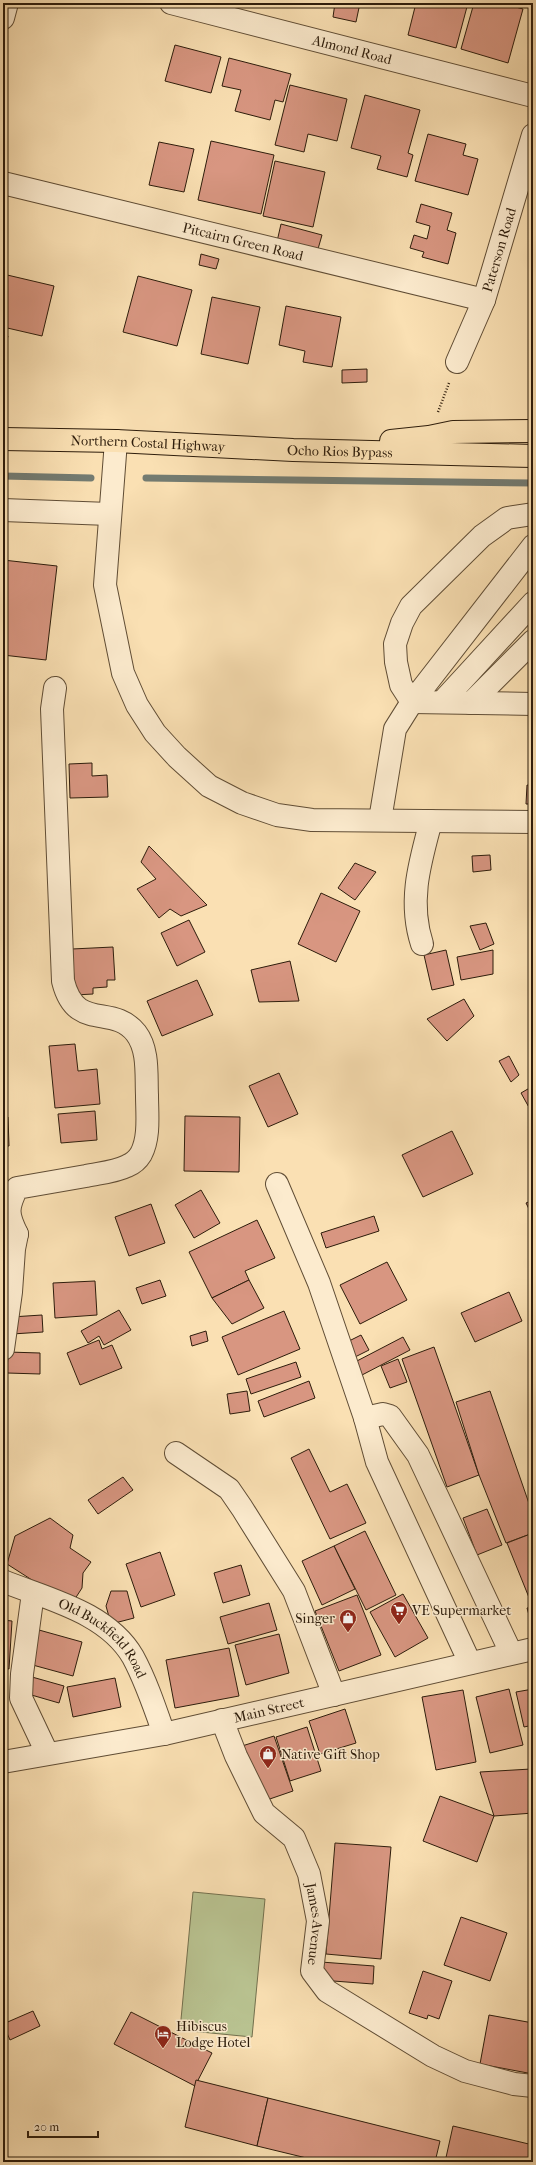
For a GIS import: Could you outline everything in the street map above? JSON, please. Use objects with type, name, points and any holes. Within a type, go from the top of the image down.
[{"type":"main road","name":"Ocho Rios Bypass","points":[[292,450],[429,437],[453,432],[533,431]]},
{"type":"main road","name":"Northern Costal Highway","points":[[3,439],[116,441],[292,450]]},
{"type":"main road","name":"Ocho Rios Bypass","points":[[292,450],[533,456]]},
{"type":"street","points":[[3,18],[7,3]]},
{"type":"street","name":"Almond Road","points":[[171,3],[533,96]]},
{"type":"street","name":"Paterson Road","points":[[457,362],[484,300],[533,135]]},
{"type":"street","name":"Pitcairn Green Road","points":[[3,182],[484,300]]},
{"type":"street","points":[[116,441],[109,514],[105,585],[123,673],[137,705],[160,738],[177,757],[209,786],[242,803],[277,815],[312,820],[533,822]]},
{"type":"street","points":[[3,510],[109,514]]},
{"type":"street","points":[[412,702],[401,686],[396,662],[395,644],[402,623],[411,606],[482,536],[507,518],[533,514]]},
{"type":"street","points":[[380,820],[394,729],[412,702],[533,546]]},
{"type":"street","points":[[442,702],[533,603]]},
{"type":"street","points":[[471,703],[533,641]]},
{"type":"street","points":[[3,1349],[12,1285],[14,1249],[10,1234],[9,1204],[18,1188],[111,1171],[127,1166],[140,1155],[145,1145],[147,1128],[146,1067],[143,1046],[136,1033],[122,1023],[85,1012],[74,1006],[67,997],[64,981],[52,709],[55,688]]},
{"type":"street","points":[[412,702],[471,703],[528,700]]},
{"type":"street","points":[[422,944],[416,928],[416,876],[431,821]]},
{"type":"street","points":[[277,1184],[319,1283],[365,1418],[377,1462],[470,1663]]},
{"type":"street","points":[[365,1418],[383,1414],[390,1416],[418,1455],[511,1653]]},
{"type":"street","points":[[176,1453],[229,1489],[242,1508],[294,1591],[334,1695]]},
{"type":"street","name":"Old Buckfield Road","points":[[3,1581],[85,1614],[112,1631],[132,1656],[144,1681],[164,1734]]},
{"type":"street","points":[[33,1593],[22,1674],[22,1698],[48,1753]]},
{"type":"street","name":"Main Street","points":[[3,1762],[164,1734],[533,1649]]},
{"type":"street","name":"James Avenue","points":[[222,1720],[236,1756],[264,1813],[294,1838],[309,1874],[318,1921],[312,1971],[327,1991],[433,2056],[459,2068],[514,2084],[533,2086]]},
{"type":"path","points":[[429,437],[457,362]]},
{"type":"green space","points":[[193,1892],[265,1899],[252,2037],[180,2030]]},
{"type":"building","points":[[335,3],[360,3],[356,22],[333,17]]},
{"type":"building","points":[[416,3],[468,3],[456,48],[408,35]]},
{"type":"building","points":[[474,3],[501,3],[523,9],[508,63],[461,49]]},
{"type":"building","points":[[175,45],[221,57],[211,93],[165,81]]},
{"type":"building","points":[[229,58],[291,74],[283,102],[275,100],[270,120],[235,111],[241,90],[222,86]]},
{"type":"building","points":[[290,85],[347,99],[337,141],[308,134],[304,152],[275,145]]},
{"type":"building","points":[[365,95],[420,110],[408,153],[413,155],[407,177],[377,169],[381,156],[351,148]]},
{"type":"building","points":[[428,134],[466,144],[463,155],[478,159],[468,195],[415,181]]},
{"type":"building","points":[[211,141],[274,155],[261,214],[198,200]]},
{"type":"building","points":[[159,142],[194,149],[184,192],[149,185]]},
{"type":"building","points":[[275,161],[325,172],[313,227],[263,216]]},
{"type":"building","points":[[421,204],[452,213],[447,230],[456,233],[448,264],[422,257],[424,252],[410,248],[414,235],[427,239],[430,226],[416,222]]},
{"type":"building","points":[[281,224],[322,235],[316,256],[276,246]]},
{"type":"building","points":[[201,254],[219,259],[216,269],[199,265]]},
{"type":"building","points":[[3,274],[54,286],[42,336],[3,327]]},
{"type":"building","points":[[138,276],[192,290],[177,346],[123,332]]},
{"type":"building","points":[[212,297],[260,307],[248,364],[201,354]]},
{"type":"building","points":[[286,306],[341,317],[332,367],[303,362],[305,351],[279,345]]},
{"type":"building","points":[[3,335],[8,336],[3,355]]},
{"type":"building","points":[[367,369],[367,382],[342,383],[342,370]]},
{"type":"building","points":[[3,560],[57,566],[46,660],[3,655]]},
{"type":"building","points":[[92,763],[92,776],[107,775],[108,797],[70,798],[69,764]]},
{"type":"building","points":[[527,785],[533,786],[533,804],[526,804]]},
{"type":"building","points":[[149,846],[207,905],[181,916],[170,909],[159,918],[137,889],[156,879],[141,862]]},
{"type":"building","points":[[490,855],[491,870],[473,872],[472,856]]},
{"type":"building","points":[[355,863],[376,872],[355,900],[338,888]]},
{"type":"building","points":[[321,893],[360,911],[336,962],[298,944]]},
{"type":"building","points":[[189,920],[205,952],[177,966],[161,933]]},
{"type":"building","points":[[486,923],[494,944],[480,950],[470,926]]},
{"type":"building","points":[[113,947],[115,980],[107,980],[107,987],[93,988],[93,994],[75,995],[72,949]]},
{"type":"building","points":[[446,950],[454,985],[432,990],[424,955]]},
{"type":"building","points":[[493,950],[493,974],[461,980],[457,957]]},
{"type":"building","points":[[290,961],[299,1001],[259,1002],[251,970]]},
{"type":"building","points":[[197,980],[213,1015],[162,1036],[147,1001]]},
{"type":"building","points":[[464,999],[474,1016],[447,1041],[427,1019]]},
{"type":"building","points":[[75,1044],[78,1071],[97,1069],[100,1104],[55,1108],[49,1046]]},
{"type":"building","points":[[509,1056],[519,1075],[511,1082],[499,1061]]},
{"type":"building","points":[[279,1073],[298,1114],[268,1127],[249,1086]]},
{"type":"building","points":[[533,1086],[533,1110],[531,1111],[521,1093]]},
{"type":"building","points":[[95,1111],[97,1140],[61,1143],[58,1114]]},
{"type":"building","points":[[185,1116],[240,1117],[239,1172],[184,1171]]},
{"type":"building","points":[[3,1117],[8,1117],[9,1146],[3,1146]]},
{"type":"building","points":[[452,1131],[473,1174],[423,1197],[402,1155]]},
{"type":"building","points":[[201,1190],[220,1223],[194,1238],[175,1205]]},
{"type":"building","points":[[533,1200],[533,1217],[526,1203]]},
{"type":"building","points":[[151,1204],[165,1243],[129,1256],[115,1217]]},
{"type":"building","points":[[374,1216],[379,1231],[326,1248],[321,1233]]},
{"type":"building","points":[[257,1220],[275,1258],[245,1271],[249,1280],[212,1298],[189,1252]]},
{"type":"building","points":[[387,1262],[407,1300],[360,1324],[340,1285]]},
{"type":"building","points":[[160,1280],[166,1296],[142,1304],[136,1288]]},
{"type":"building","points":[[249,1280],[264,1308],[232,1324],[212,1298]]},
{"type":"building","points":[[95,1281],[97,1315],[55,1318],[53,1283]]},
{"type":"building","points":[[509,1292],[522,1321],[475,1342],[461,1313]]},
{"type":"building","points":[[119,1310],[131,1330],[104,1345],[99,1336],[88,1343],[81,1331]]},
{"type":"building","points":[[284,1311],[300,1349],[238,1375],[222,1337]]},
{"type":"building","points":[[42,1315],[43,1332],[12,1334],[11,1317]]},
{"type":"building","points":[[206,1331],[208,1341],[192,1346],[190,1336]]},
{"type":"building","points":[[361,1335],[369,1350],[353,1358],[345,1343]]},
{"type":"building","points":[[403,1337],[410,1350],[362,1375],[355,1362]]},
{"type":"building","points":[[99,1340],[102,1349],[112,1345],[122,1368],[80,1385],[67,1353]]},
{"type":"building","points":[[434,1347],[479,1475],[447,1487],[402,1359]]},
{"type":"building","points":[[8,1352],[40,1353],[40,1374],[7,1373]]},
{"type":"building","points":[[398,1359],[407,1382],[390,1388],[381,1366]]},
{"type":"building","points":[[296,1362],[301,1377],[251,1394],[246,1379]]},
{"type":"building","points":[[309,1381],[315,1398],[264,1417],[258,1401]]},
{"type":"building","points":[[247,1391],[250,1411],[230,1414],[227,1394]]},
{"type":"building","points":[[490,1391],[533,1515],[533,1533],[506,1543],[479,1475],[456,1402]]},
{"type":"building","points":[[309,1449],[330,1492],[347,1484],[366,1523],[330,1539],[291,1458]]},
{"type":"building","points":[[123,1477],[133,1490],[98,1514],[88,1500]]},
{"type":"building","points":[[487,1509],[502,1545],[477,1555],[463,1518]]},
{"type":"building","points":[[50,1518],[73,1535],[70,1548],[91,1562],[83,1573],[82,1588],[71,1605],[7,1564],[15,1536]]},
{"type":"building","points":[[365,1531],[396,1595],[366,1610],[334,1546]]},
{"type":"building","points":[[533,1533],[533,1598],[530,1600],[507,1543]]},
{"type":"building","points":[[334,1546],[355,1589],[322,1605],[302,1561]]},
{"type":"building","points":[[160,1552],[175,1595],[141,1607],[126,1564]]},
{"type":"building","points":[[241,1565],[250,1595],[223,1603],[214,1573]]},
{"type":"building","points":[[111,1591],[127,1591],[134,1618],[111,1624],[106,1606]]},
{"type":"building","name":"VE Supermarket","points":[[403,1594],[428,1638],[395,1657],[370,1612]]},
{"type":"building","name":"Singer","points":[[357,1595],[381,1655],[339,1671],[315,1611]]},
{"type":"building","points":[[269,1603],[277,1630],[228,1644],[220,1617]]},
{"type":"building","points":[[533,1607],[533,1626],[532,1626],[527,1608]]},
{"type":"building","points":[[3,1620],[12,1621],[9,1669],[3,1668]]},
{"type":"building","points":[[39,1630],[82,1642],[73,1676],[29,1664]]},
{"type":"building","points":[[279,1634],[289,1673],[246,1685],[235,1645]]},
{"type":"building","points":[[229,1648],[239,1696],[175,1708],[166,1660]]},
{"type":"building","points":[[32,1677],[64,1686],[59,1703],[28,1694]]},
{"type":"building","points":[[115,1678],[121,1707],[73,1717],[67,1687]]},
{"type":"building","points":[[509,1689],[523,1745],[490,1753],[476,1697]]},
{"type":"building","points":[[533,1689],[533,1725],[524,1727],[516,1692]]},
{"type":"building","points":[[463,1690],[476,1762],[436,1770],[422,1697]]},
{"type":"building","points":[[345,1709],[356,1743],[320,1754],[309,1721]]},
{"type":"building","points":[[307,1727],[321,1771],[290,1781],[276,1737]]},
{"type":"building","name":"Native Gift Shop","points":[[274,1736],[293,1791],[261,1802],[242,1746]]},
{"type":"building","points":[[531,1769],[533,1813],[494,1816],[480,1772]]},
{"type":"building","points":[[440,1796],[494,1816],[477,1862],[423,1841]]},
{"type":"building","points":[[335,1843],[391,1847],[381,1959],[326,1954]]},
{"type":"building","points":[[461,1917],[507,1933],[490,1981],[444,1965]]},
{"type":"building","points":[[321,1962],[374,1966],[373,1984],[320,1980]]},
{"type":"building","points":[[423,1971],[452,1981],[439,2019],[428,2015],[427,2019],[409,2013]]},
{"type":"building","points":[[33,2011],[40,2026],[10,2040],[3,2024]]},
{"type":"building","name":"Hibiscus Lodge Hotel","points":[[131,2012],[212,2053],[195,2086],[114,2044]]},
{"type":"building","points":[[489,2015],[533,2023],[533,2074],[480,2064]]},
{"type":"building","points":[[196,2080],[268,2098],[257,2146],[185,2127]]},
{"type":"building","points":[[268,2098],[440,2141],[435,2162],[323,2162],[257,2146]]},
{"type":"building","points":[[453,2126],[533,2145],[533,2162],[445,2162]]},
{"type":"waterway","points":[[3,476],[91,478]]},
{"type":"waterway","points":[[146,478],[533,483]]},
{"type":"place","name":"VE Supermarket","points":[[399,1625]]},
{"type":"place","name":"Singer","points":[[348,1633]]},
{"type":"place","name":"Native Gift Shop","points":[[268,1769]]},
{"type":"place","name":"Hibiscus Lodge Hotel","points":[[163,2049]]}]
